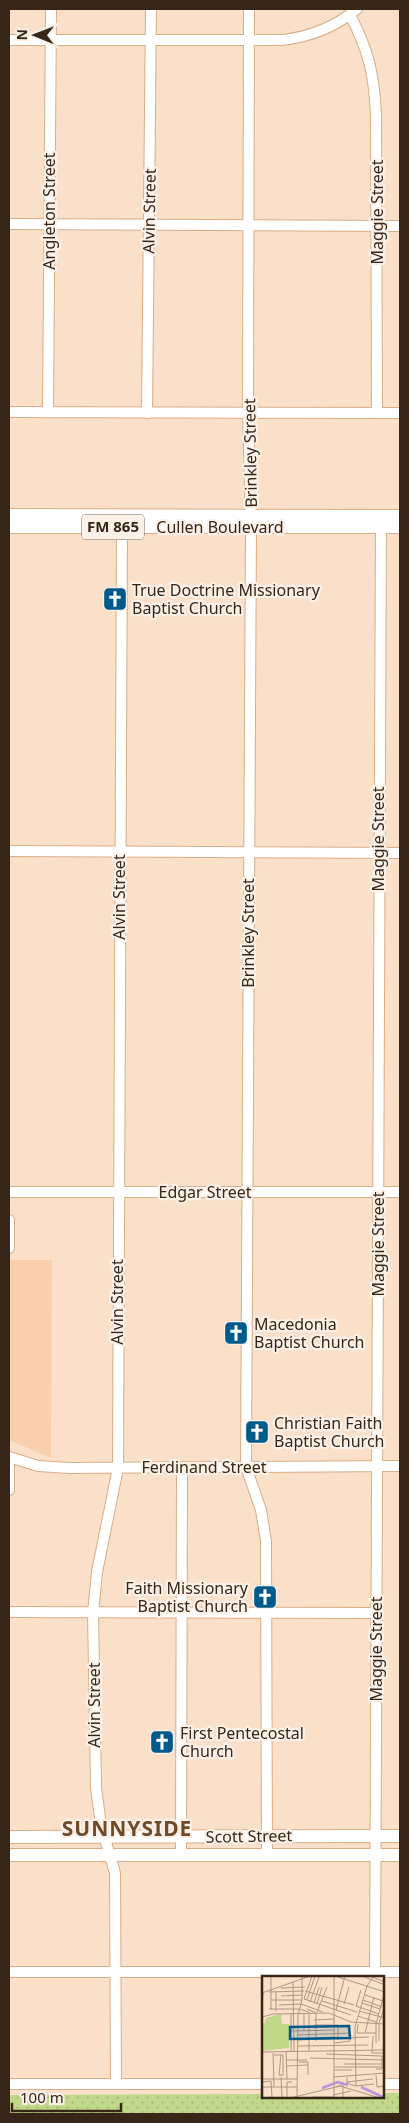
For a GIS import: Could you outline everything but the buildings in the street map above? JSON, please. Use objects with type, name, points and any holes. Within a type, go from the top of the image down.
[{"type":"main road","name":"Cullen Boulevard","points":[[9,515],[122,521],[381,522],[400,528]]},
{"type":"main road","name":"Cullen Boulevard","points":[[381,522],[400,516]]},
{"type":"main road","name":"Cullen Boulevard","points":[[9,527],[122,521]]},
{"type":"main road","name":"Scott Street","points":[[9,1837],[400,1836]]},
{"type":"main road","name":"Scott Street","points":[[9,1855],[400,1855]]},
{"type":"street","name":"Angleton Street","points":[[48,412],[51,9]]},
{"type":"street","name":"Alvin Street","points":[[147,413],[151,9]]},
{"type":"street","name":"Brinkley Street","points":[[249,9],[248,413],[251,521],[246,1466],[260,1510],[266,1541],[267,1855]]},
{"type":"street","points":[[9,40],[249,40],[297,38],[328,28],[354,12]]},
{"type":"street","name":"Maggie Street","points":[[354,12],[374,75],[377,226],[377,413]]},
{"type":"street","points":[[9,224],[400,226]]},
{"type":"street","points":[[9,412],[400,413]]},
{"type":"street","name":"Alvin Street","points":[[116,2084],[117,1972],[115,1873],[101,1825],[94,1767],[93,1613],[97,1572],[118,1468],[117,1191],[122,521]]},
{"type":"street","name":"Maggie Street","points":[[375,1974],[378,853],[381,522]]},
{"type":"street","points":[[9,851],[400,853]]},
{"type":"street","name":"Edgar Street","points":[[9,1192],[400,1192]]},
{"type":"street","points":[[9,1220],[9,1248]]},
{"type":"street","points":[[9,1457],[9,1490]]},
{"type":"street","name":"Ferdinand Street","points":[[9,1457],[52,1468],[400,1466]]},
{"type":"street","points":[[182,1467],[182,1855]]},
{"type":"street","points":[[9,1612],[377,1613]]},
{"type":"street","points":[[9,1972],[375,1974],[400,1972]]},
{"type":"street","points":[[9,2084],[262,2084]]},
{"type":"street","points":[[384,2084],[400,2084]]},
{"type":"shaded area","points":[[9,1260],[52,1260],[51,1458],[9,1440]]},
{"type":"green space","points":[[384,2093],[400,2093],[400,2114],[9,2114],[9,2095],[262,2094],[262,2098],[384,2098]]},
{"type":"place","name":"True Doctrine Missionary Baptist Church","points":[[115,599]]},
{"type":"place","name":"Macedonia Baptist Church","points":[[236,1333]]},
{"type":"place","name":"Christian Faith Baptist Church","points":[[257,1432]]},
{"type":"place","name":"Faith Missionary Baptist Church","points":[[265,1597]]},
{"type":"place","name":"First Pentecostal Church","points":[[162,1742]]},
{"type":"district","name":"SUNNYSIDE","points":[[127,1829]]}]
